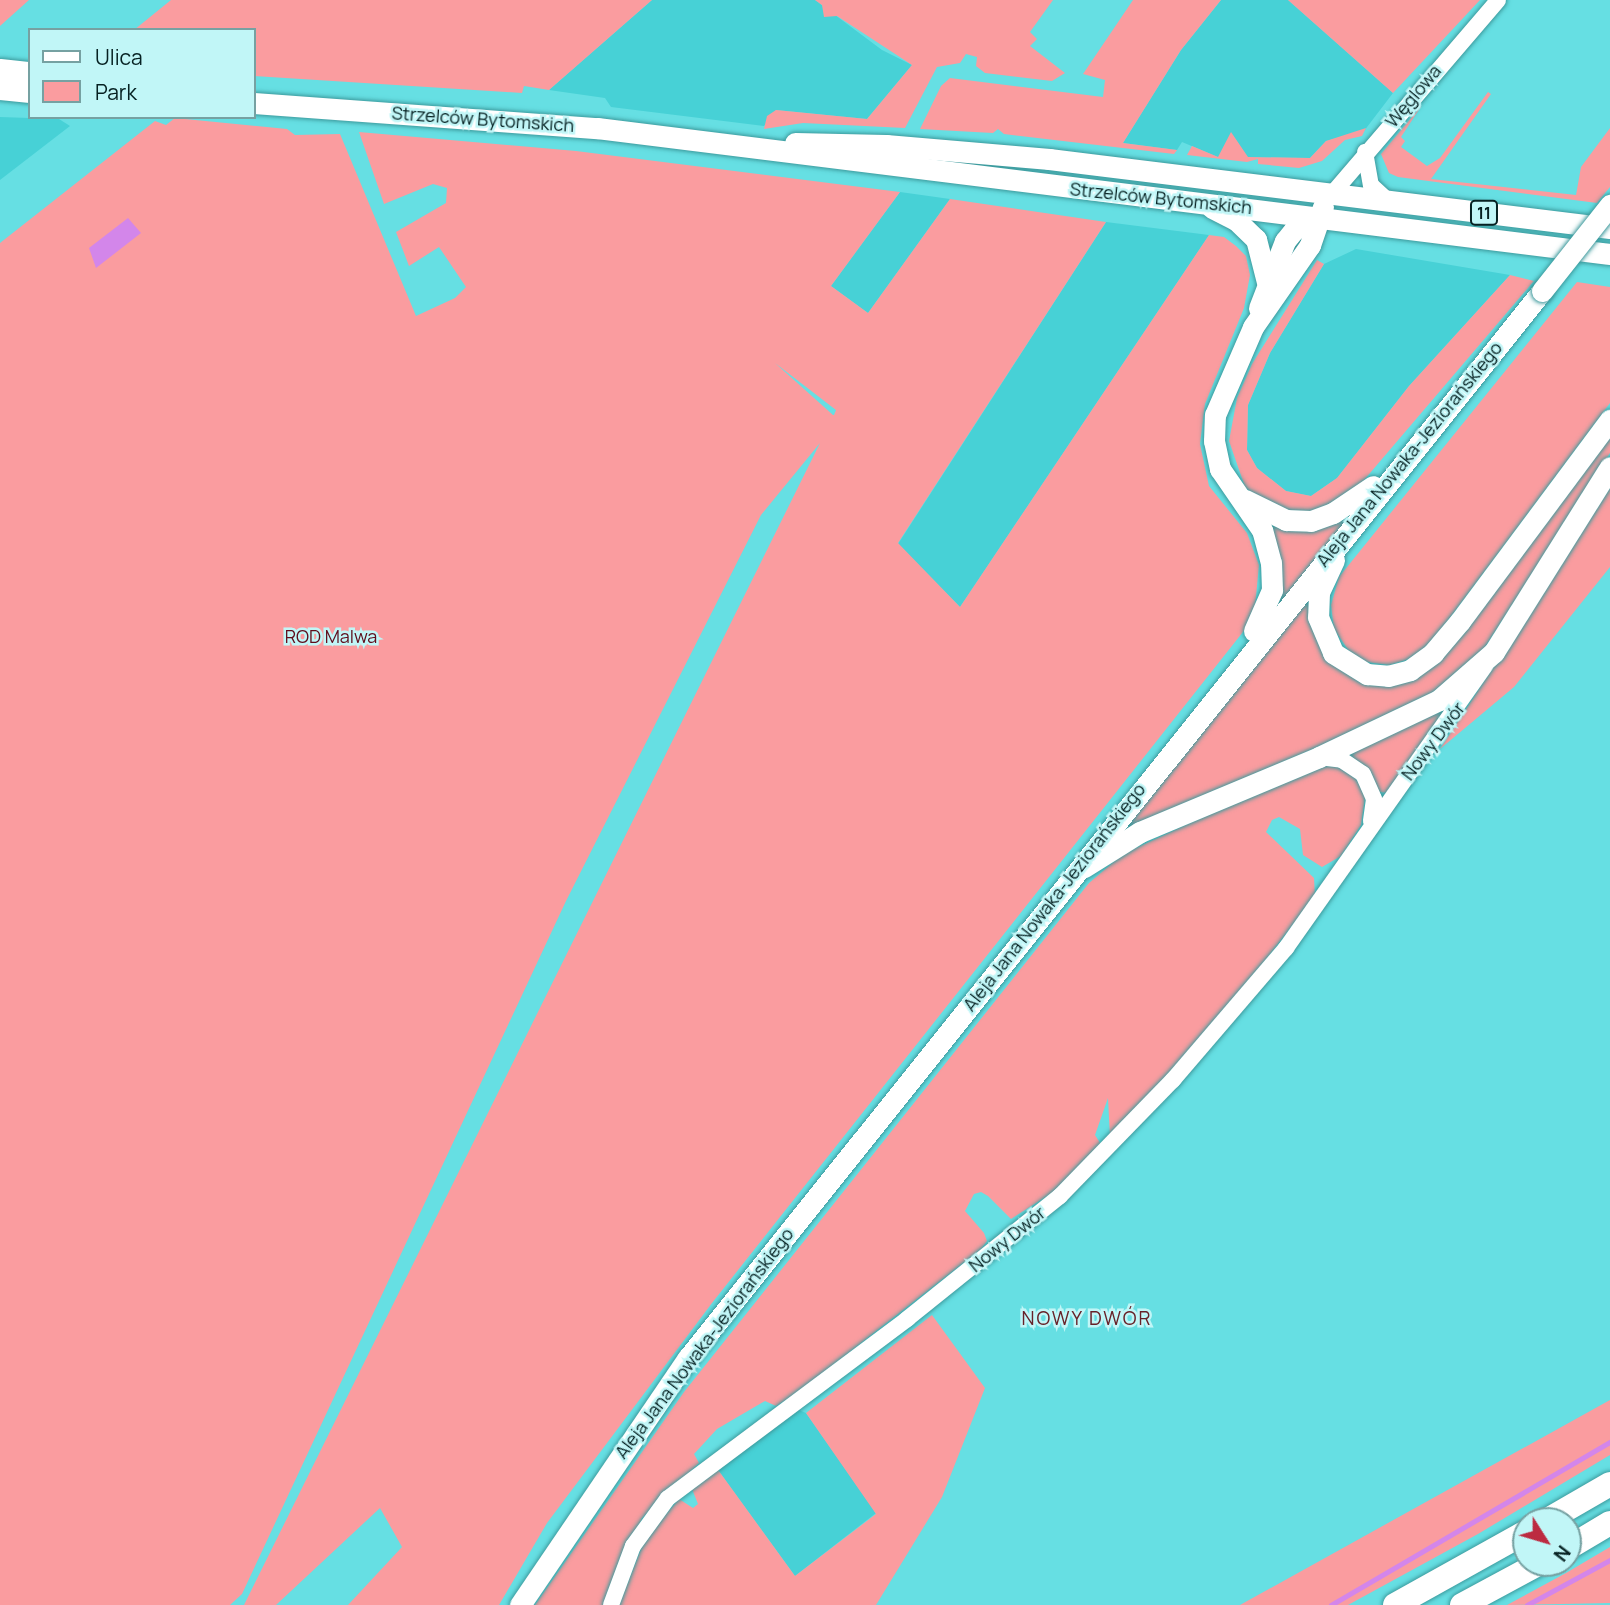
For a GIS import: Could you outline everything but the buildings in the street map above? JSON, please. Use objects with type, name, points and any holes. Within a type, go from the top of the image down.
[{"type":"highway","points":[[1570,1507],[1610,1484]]},
{"type":"highway","points":[[1582,1540],[1610,1523]]},
{"type":"highway","points":[[1395,1605],[1512,1540]]},
{"type":"highway","points":[[1462,1605],[1514,1577]]},
{"type":"main road","points":[[0,69],[28,72]]},
{"type":"main road","points":[[0,89],[28,92]]},
{"type":"main road","name":"Strzelców Bytomskich","points":[[256,103],[472,117],[712,141],[841,161],[1198,202],[1379,227],[1610,254]]},
{"type":"main road","name":"Strzelców Bytomskich","points":[[712,141],[886,145],[1244,181],[1391,202],[1610,228]]},
{"type":"main road","points":[[1223,685],[1265,612],[1272,590],[1272,563],[1262,530],[1220,469],[1213,430],[1218,401],[1254,327],[1310,245],[1316,217],[1332,194]]},
{"type":"main road","points":[[1198,202],[1251,233],[1264,260],[1267,282]]},
{"type":"main road","name":"Aleja Jana Nowaka-Jeziorańskiego","points":[[520,1605],[688,1358],[1068,878],[1610,205]]},
{"type":"main road","points":[[1254,327],[1267,282],[1285,241],[1294,230],[1316,217]]},
{"type":"main road","points":[[1310,245],[1325,237],[1379,227]]},
{"type":"main road","points":[[1350,527],[1319,592],[1322,635],[1332,653],[1367,674],[1388,676],[1410,670],[1433,653],[1460,621],[1610,420]]},
{"type":"main road","points":[[1239,496],[1286,520],[1311,522],[1357,499],[1399,465]]},
{"type":"main road","points":[[1068,878],[1140,832],[1319,757],[1439,700],[1493,652],[1610,467]]},
{"type":"street","name":"Węglowa","points":[[1332,194],[1365,152],[1498,0]]},
{"type":"street","points":[[1365,152],[1371,185],[1391,202]]},
{"type":"street","name":"Nowy Dwór","points":[[611,1605],[633,1546],[668,1498],[906,1319],[1059,1196],[1111,1146],[1286,948],[1368,828],[1444,729],[1493,652]]},
{"type":"street","name":"Nowy Dwór","points":[[1319,757],[1349,763],[1368,780],[1374,809],[1368,828]]},
{"type":"shaded area","points":[[652,0],[815,0],[882,50],[912,65],[867,119],[776,110],[764,126],[611,107],[605,98],[549,90]]},
{"type":"shaded area","points":[[1221,0],[1288,0],[1393,93],[1364,131],[1326,141],[1310,158],[1218,157],[1182,142],[1177,150],[1123,143],[1181,50]]},
{"type":"shaded area","points":[[0,117],[59,119],[70,126],[0,180]]},
{"type":"shaded area","points":[[900,192],[950,199],[868,313],[831,286]]},
{"type":"shaded area","points":[[128,218],[141,233],[96,268],[89,248]]},
{"type":"shaded area","points":[[1106,222],[1209,235],[960,607],[898,544]]},
{"type":"shaded area","points":[[1356,249],[1510,275],[1409,386],[1337,478],[1311,496],[1286,491],[1257,468],[1247,450],[1248,405],[1270,353],[1324,264]]},
{"type":"shaded area","points":[[799,1410],[806,1413],[876,1513],[795,1576],[718,1470]]},
{"type":"green space","points":[[0,0],[29,0],[0,26]]},
{"type":"green space","points":[[171,0],[652,0],[549,90],[524,86],[522,93],[256,76],[256,28],[136,28]]},
{"type":"green space","points":[[815,0],[1053,0],[1030,32],[1037,39],[1030,46],[1065,73],[1052,81],[985,73],[976,66],[977,57],[966,54],[960,63],[937,67],[905,128],[803,123],[764,129],[767,116],[776,110],[867,119],[912,65],[837,16],[824,17],[822,5]]},
{"type":"green space","points":[[1133,0],[1221,0],[1181,50],[1123,143],[1177,150],[1174,154],[1004,134],[998,129],[993,133],[920,129],[941,86],[950,78],[1103,97],[1105,80],[1083,74]]},
{"type":"green space","points":[[1288,0],[1480,0],[1393,93]]},
{"type":"green space","points":[[1488,92],[1491,94],[1431,179],[1576,195],[1581,167],[1610,128],[1610,187],[1597,203],[1398,177],[1389,173],[1381,154],[1422,105],[1401,137],[1405,141],[1401,147],[1427,166],[1440,158]]},
{"type":"green space","name":"ROD Malwa","points":[[174,119],[185,119],[287,129],[295,135],[340,134],[416,316],[455,298],[466,287],[439,247],[409,266],[396,232],[446,203],[447,188],[433,184],[384,204],[359,132],[576,151],[900,192],[831,286],[868,313],[950,199],[1106,222],[898,543],[960,607],[1209,235],[1224,237],[1246,256],[1250,275],[1244,308],[1205,404],[1200,444],[1209,486],[1247,533],[1259,565],[1254,618],[712,1303],[547,1523],[499,1605],[348,1605],[402,1547],[380,1508],[276,1605],[244,1605],[820,443],[761,515],[566,901],[242,1594],[230,1605],[0,1605],[0,243],[155,121],[166,125]],"holes":[[[775,363],[836,410],[833,415]]]},
{"type":"green space","points":[[1366,128],[1362,136],[1345,140],[1322,161],[1299,168],[1258,164],[1258,159],[1247,162],[1187,155],[1192,146],[1218,157],[1231,132],[1248,157],[1310,158],[1326,141]]},
{"type":"green space","points":[[1317,260],[1324,264],[1270,353],[1248,405],[1247,450],[1257,468],[1286,491],[1311,496],[1337,478],[1409,386],[1510,275],[1534,281],[1347,500],[1316,515],[1290,515],[1263,502],[1245,487],[1229,441],[1237,398],[1252,364]]},
{"type":"green space","points":[[1577,282],[1610,287],[1610,403],[1434,639],[1413,658],[1389,665],[1366,662],[1349,651],[1334,629],[1331,605],[1339,577]]},
{"type":"green space","points":[[1610,431],[1610,453],[1483,650],[1467,668],[1415,705],[1130,828],[1129,823],[1309,599],[1312,628],[1323,652],[1406,678]]},
{"type":"green space","points":[[1610,488],[1610,567],[1514,687],[1440,749]]},
{"type":"green space","points":[[1349,518],[1276,610],[1281,578],[1264,519],[1319,529]]},
{"type":"green space","points":[[1456,701],[1388,793],[1379,792],[1372,775],[1346,756]]},
{"type":"green space","points":[[1318,764],[1346,767],[1366,791],[1361,825],[1341,856],[1322,867],[1303,855],[1300,829],[1279,817],[1272,820],[1266,832],[1314,878],[1315,896],[1229,1007],[1110,1138],[1108,1098],[1095,1135],[1102,1146],[1055,1191],[1011,1219],[988,1196],[981,1192],[974,1194],[965,1211],[984,1233],[987,1241],[981,1249],[797,1393],[776,1406],[765,1401],[717,1429],[694,1454],[699,1463],[642,1518],[605,1605],[535,1605],[684,1392],[1089,883],[1123,854]]},
{"type":"green space","points":[[932,1315],[985,1388],[942,1497],[876,1605],[619,1605],[645,1539],[679,1499],[693,1508],[698,1504],[692,1489],[716,1467],[795,1576],[876,1514],[806,1413]]},
{"type":"green space","points":[[1610,1400],[1610,1455],[1523,1507],[1512,1507],[1512,1514],[1478,1534],[1348,1605],[1240,1605]]},
{"type":"green space","points":[[1610,1547],[1610,1603],[1507,1605],[1559,1577],[1582,1577],[1582,1564]]},
{"type":"waterway","points":[[1331,1605],[1610,1442]]},
{"type":"waterway","points":[[1527,1605],[1610,1560]]},
{"type":"district","name":"NOWY DWÓR","points":[[1087,1319]]}]
